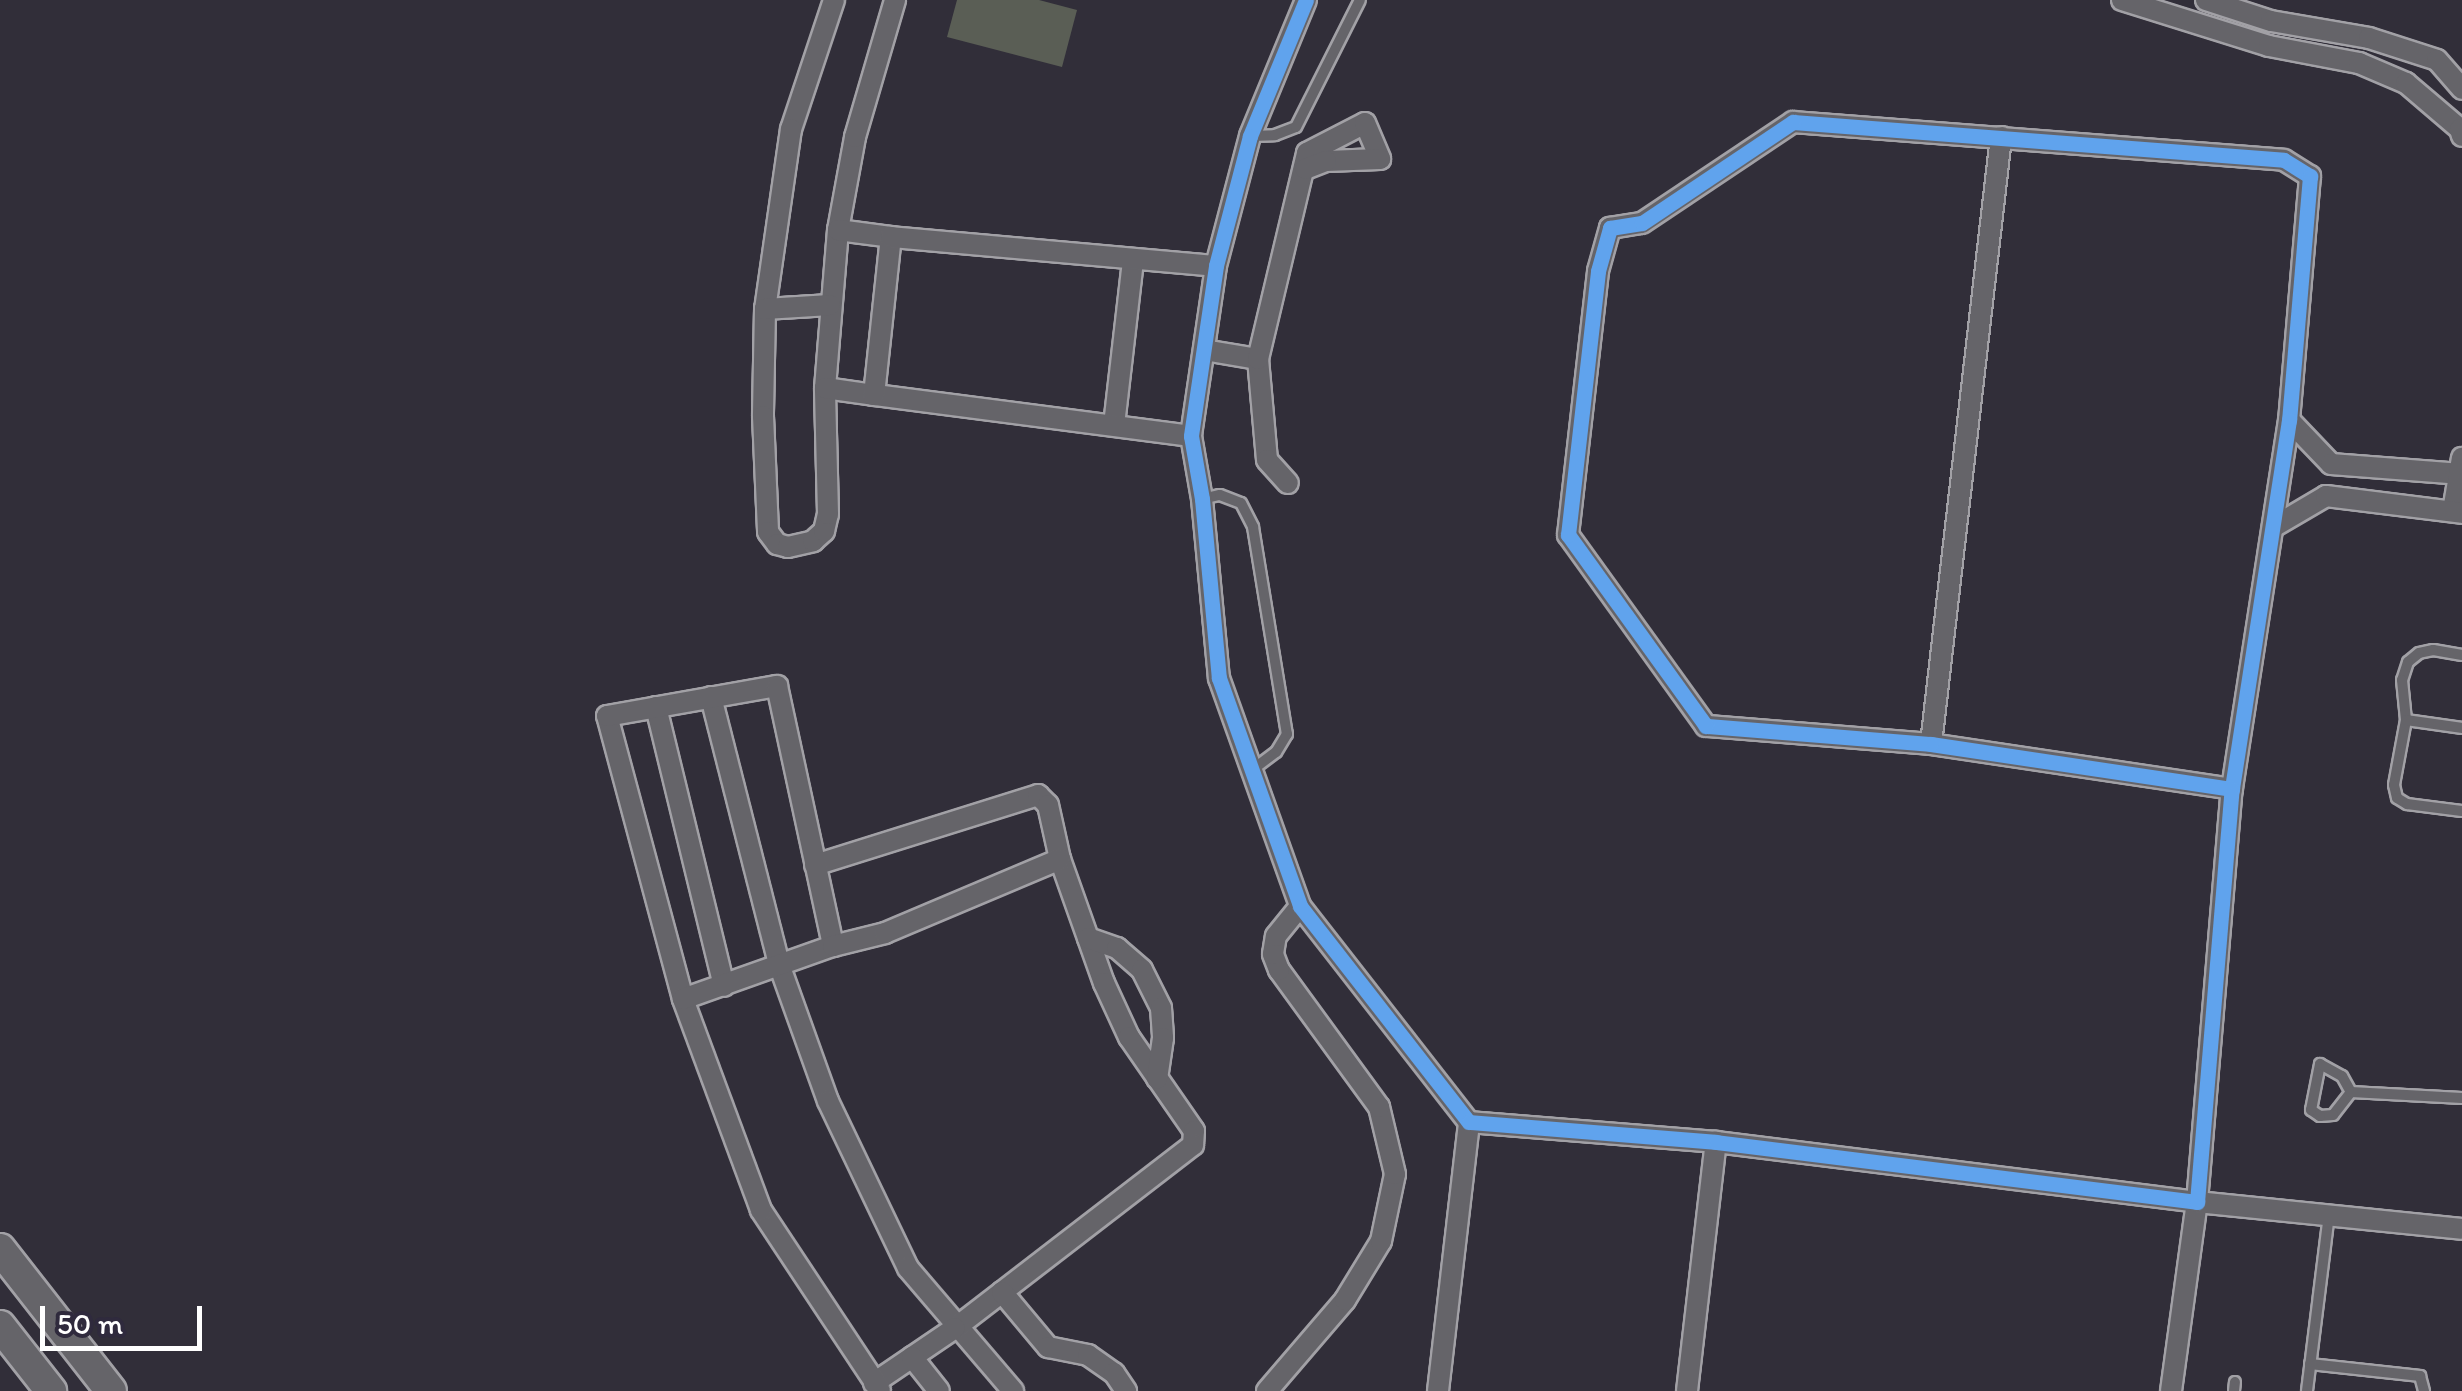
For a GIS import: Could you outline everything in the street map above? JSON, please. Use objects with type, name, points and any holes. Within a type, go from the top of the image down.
[{"type":"main road","points":[[0,1249],[111,1391]]},
{"type":"main road","points":[[0,1326],[51,1391]]},
{"type":"street","points":[[834,0],[791,128],[765,309],[763,416],[768,532],[777,544],[788,547],[814,541],[824,531],[828,514],[825,388],[838,230],[854,137],[895,0]]},
{"type":"street","points":[[1306,0],[1250,136],[1216,266],[1192,436],[1202,498],[1219,678],[1300,906],[1469,1122],[1438,1391]]},
{"type":"street","points":[[2122,0],[2269,46],[2359,63],[2406,83],[2460,129],[2462,136]]},
{"type":"street","points":[[2206,0],[2270,21],[2369,38],[2437,60],[2462,89]]},
{"type":"street","points":[[2171,1391],[2197,1202],[2232,789],[2289,420],[2310,176],[2284,160],[1793,122],[1642,224],[1610,228],[1596,290],[1568,536],[1706,726],[1931,744],[2232,789]]},
{"type":"street","points":[[1288,484],[1267,460],[1258,359],[1307,153],[1365,123],[1380,160],[1326,161],[1304,170]]},
{"type":"street","points":[[1931,744],[2001,137]]},
{"type":"street","points":[[838,230],[1216,266]]},
{"type":"street","points":[[874,396],[891,236]]},
{"type":"street","points":[[1114,425],[1134,260]]},
{"type":"street","points":[[765,309],[830,304]]},
{"type":"street","points":[[1204,350],[1258,359]]},
{"type":"street","points":[[825,388],[1192,436]]},
{"type":"street","points":[[2275,526],[2326,496],[2458,512],[2461,469],[2332,464],[2289,420]]},
{"type":"street","points":[[2326,496],[2332,464]]},
{"type":"street","points":[[815,865],[1038,795],[1048,805],[1060,859],[1130,1038],[1194,1132],[1193,1145],[877,1387],[761,1210],[683,998],[607,716],[777,686],[815,865],[833,946]]},
{"type":"street","points":[[711,697],[780,968],[828,1101],[908,1268],[955,1328],[1013,1391]]},
{"type":"street","points":[[656,707],[724,986]]},
{"type":"street","points":[[683,998],[780,968],[833,946],[885,933],[1060,859]]},
{"type":"street","points":[[1267,1391],[1345,1300],[1382,1240],[1394,1174],[1380,1107],[1279,970],[1273,954],[1276,936],[1300,906]]},
{"type":"street","points":[[1088,938],[1102,941],[1142,970],[1154,995],[1164,1038],[1157,1078]]},
{"type":"street","points":[[1469,1122],[1716,1142],[2197,1202],[2462,1228]]},
{"type":"street","points":[[1687,1391],[1716,1142]]},
{"type":"street","points":[[1002,1292],[1048,1347],[1088,1356],[1114,1374],[1126,1391]]},
{"type":"street","points":[[912,1357],[939,1391]]},
{"type":"lane","points":[[1250,136],[1275,135],[1296,126],[1360,0]]},
{"type":"lane","points":[[1202,498],[1220,494],[1241,503],[1253,527],[1286,734],[1276,752],[1252,770]]},
{"type":"lane","points":[[2462,656],[2433,650],[2419,653],[2408,662],[2402,680],[2406,720],[2394,785],[2397,798],[2407,804],[2462,811]]},
{"type":"lane","points":[[2406,720],[2462,728]]},
{"type":"lane","points":[[2320,1064],[2342,1076],[2351,1092],[2333,1115],[2320,1116],[2312,1110],[2320,1064]]},
{"type":"lane","points":[[2351,1092],[2462,1098]]},
{"type":"lane","points":[[2307,1391],[2329,1214]]},
{"type":"lane","points":[[2310,1364],[2420,1376],[2424,1391]]},
{"type":"shaded area","points":[[957,0],[1039,0],[1077,10],[1062,67],[947,37]]},
{"type":"cycle path","points":[[1306,0],[1250,136],[1216,266],[1191,436],[1202,499],[1219,678],[1300,906],[1469,1122],[1716,1142],[2197,1202],[2232,789]]},
{"type":"cycle path","points":[[1793,122],[2284,160],[2310,176],[2289,420],[2232,789],[1931,744],[1706,726],[1568,535],[1598,271],[1610,228],[1642,223],[1793,122]]}]
